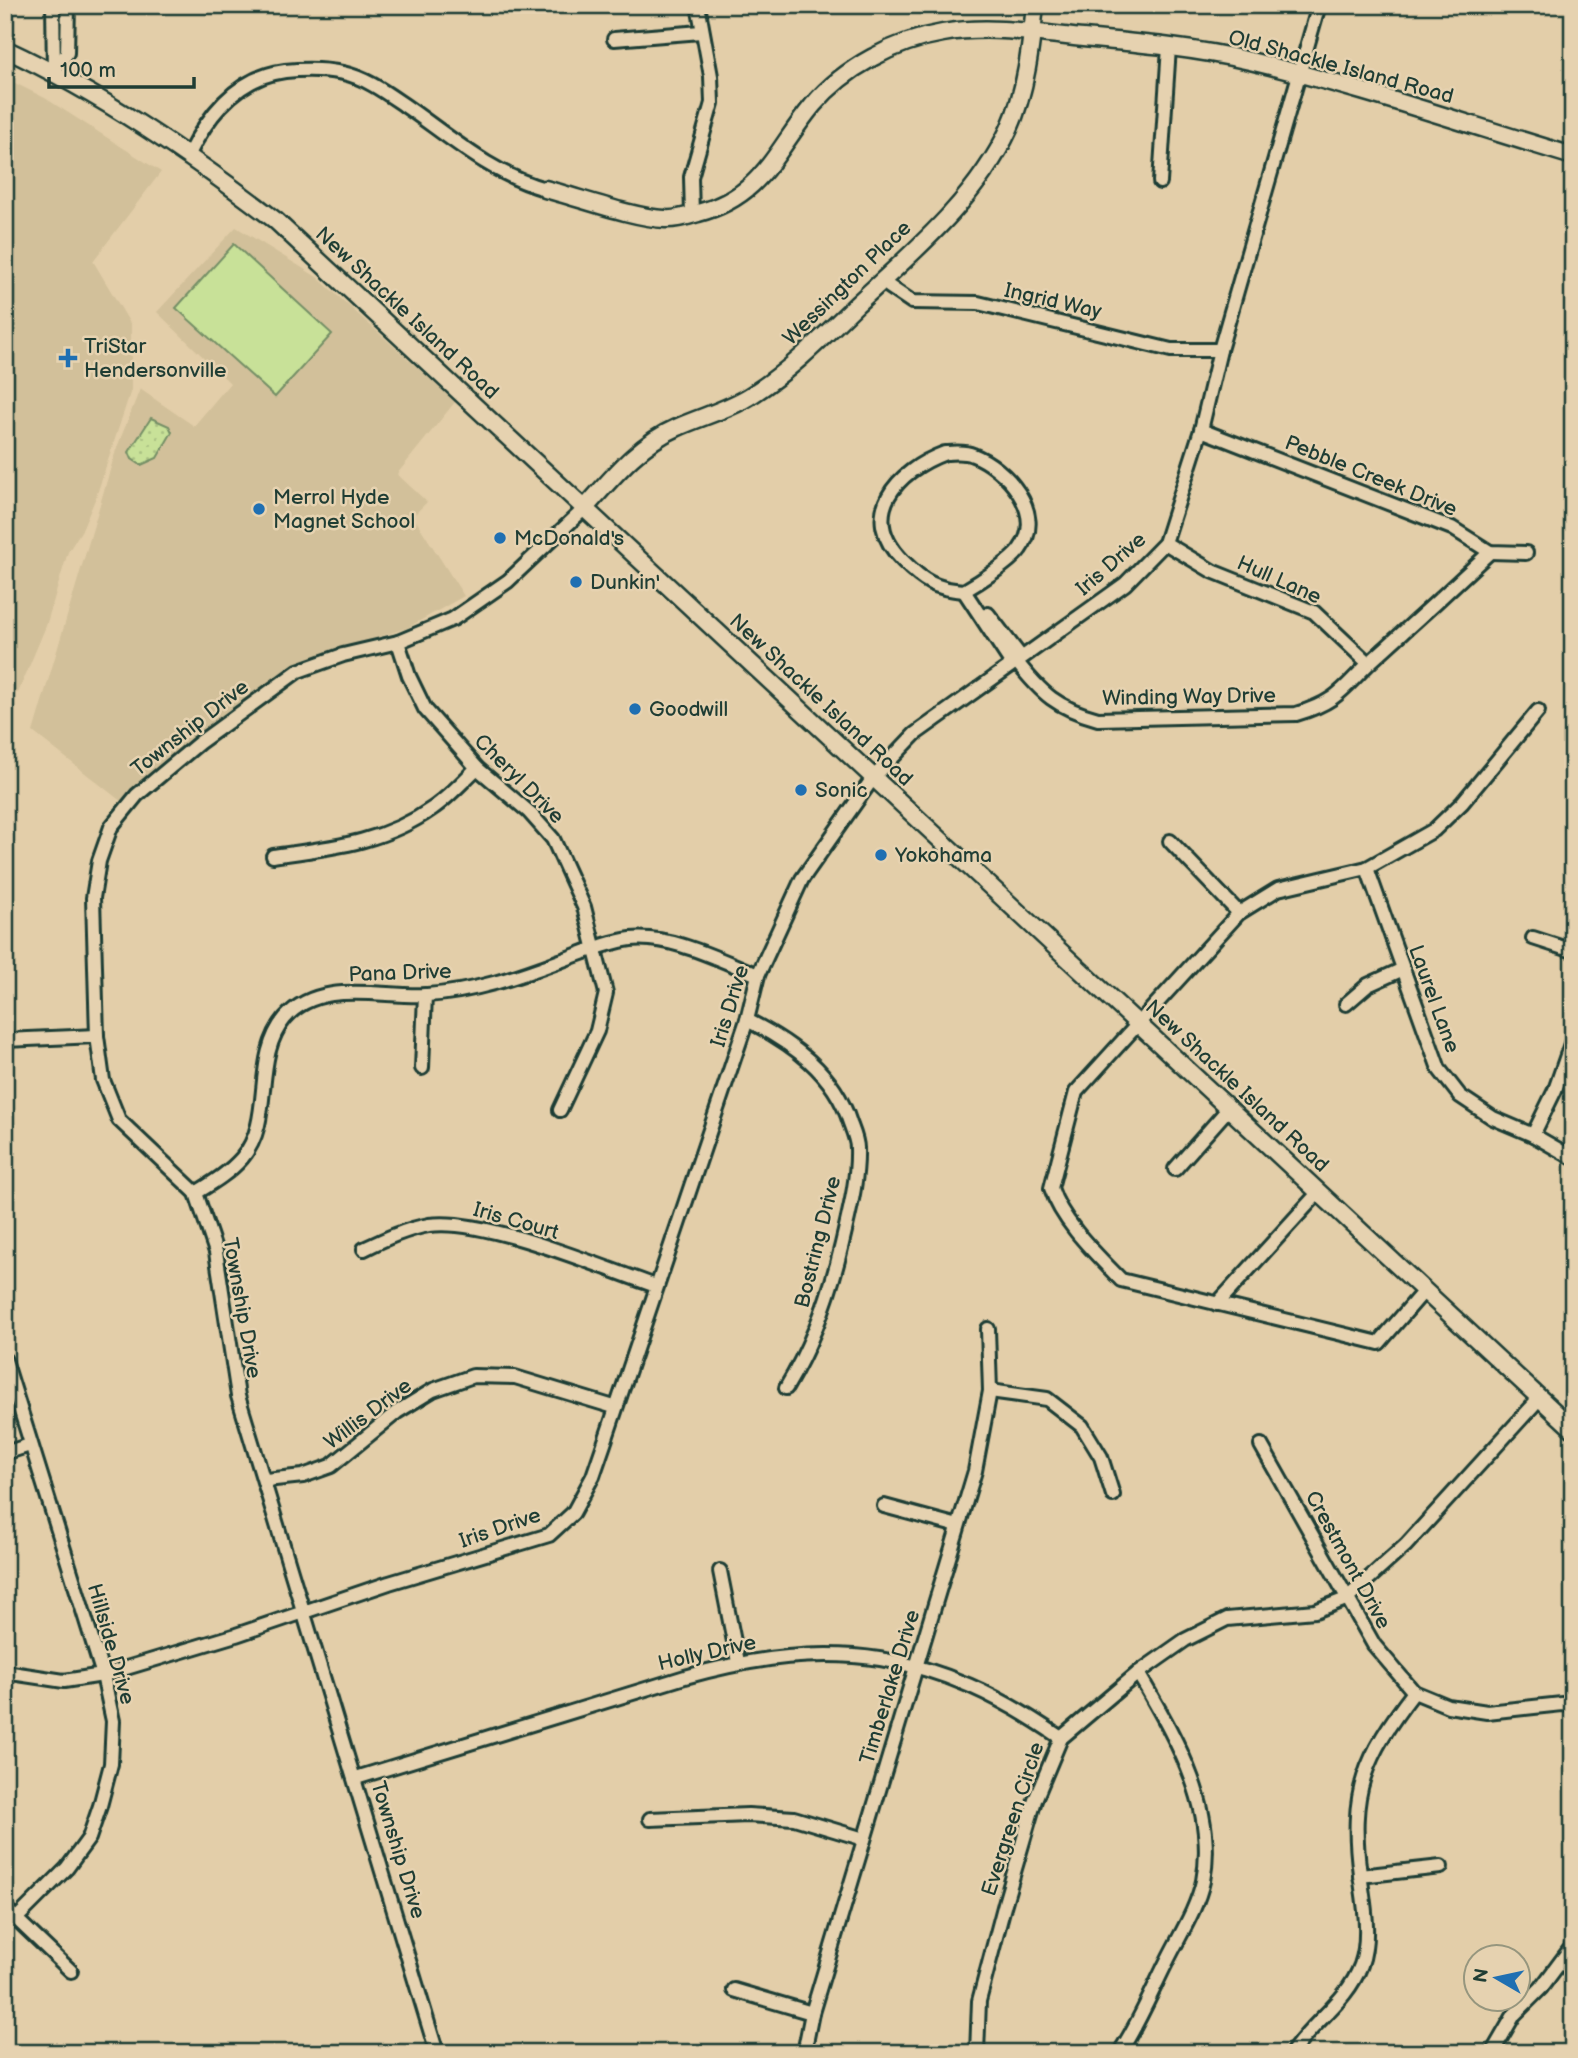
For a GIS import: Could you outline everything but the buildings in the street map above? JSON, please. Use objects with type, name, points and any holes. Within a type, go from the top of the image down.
[{"type":"main road","name":"Wessington Place","points":[[585,508],[648,444],[675,428],[729,408],[782,374],[965,197],[990,164],[1010,127],[1033,33],[1035,5]]},
{"type":"main road","name":"Old Shackle Island Road","points":[[545,189],[665,219],[692,215],[737,198],[775,161],[814,104],[852,71],[884,52],[943,33],[1033,33],[1169,47],[1299,74],[1573,156]]},
{"type":"main road","name":"New Shackle Island Road","points":[[5,49],[54,72],[189,155],[275,220],[1573,1429]]},
{"type":"street","points":[[53,5],[54,72]]},
{"type":"street","points":[[54,72],[67,53],[68,5]]},
{"type":"street","points":[[692,215],[691,177],[712,103],[711,76],[698,5]]},
{"type":"street","name":"Iris Drive","points":[[5,1672],[64,1681],[103,1675],[236,1636],[305,1611],[549,1535],[573,1513],[593,1476],[614,1407],[747,1020],[758,975],[802,879],[873,778],[915,734],[1125,584],[1165,543],[1201,430],[1220,351],[1319,5]]},
{"type":"street","points":[[614,39],[701,32]]},
{"type":"street","points":[[1160,182],[1169,47]]},
{"type":"street","name":"Old Shackle Island Road","points":[[189,155],[202,127],[222,102],[250,82],[270,73],[320,69],[346,73],[374,85],[498,171],[545,189]]},
{"type":"street","name":"Ingrid Way","points":[[881,281],[912,302],[978,303],[1171,350],[1220,351]]},
{"type":"street","name":"Pebble Creek Drive","points":[[1201,430],[1452,528],[1490,552]]},
{"type":"street","points":[[946,453],[972,454],[991,465],[1023,495],[1027,512],[1026,538],[1020,550],[966,590],[928,584],[892,550],[881,527],[883,504],[889,494],[925,460],[946,453]]},
{"type":"street","name":"Township Drive","points":[[437,2053],[266,1480],[238,1396],[216,1252],[196,1192],[119,1120],[103,1080],[97,1036],[93,898],[99,860],[111,827],[137,795],[188,751],[298,671],[343,655],[398,642],[453,619],[508,581],[585,508]]},
{"type":"street","name":"Hull Lane","points":[[1165,543],[1212,571],[1314,612],[1368,663]]},
{"type":"street","points":[[1490,552],[1526,553]]},
{"type":"street","name":"Winding Way Drive","points":[[966,590],[1041,693],[1070,712],[1098,719],[1296,714],[1320,707],[1343,692],[1368,663],[1490,552]]},
{"type":"street","name":"Cheryl Drive","points":[[398,642],[425,709],[477,768],[528,812],[553,839],[584,907],[606,993],[597,1031],[560,1110]]},
{"type":"street","points":[[1424,1290],[1379,1343],[1121,1279],[1097,1256],[1055,1201],[1051,1188],[1076,1092],[1239,913],[1278,889],[1367,868],[1434,830],[1462,803],[1538,711]]},
{"type":"street","points":[[273,856],[348,846],[383,836],[436,807],[477,768]]},
{"type":"street","points":[[1170,841],[1239,913]]},
{"type":"street","name":"Laurel Lane","points":[[1367,868],[1401,970],[1439,1069],[1460,1096],[1493,1118],[1533,1135],[1573,1158]]},
{"type":"street","points":[[1533,938],[1573,951]]},
{"type":"street","name":"Pana Drive","points":[[196,1192],[221,1178],[244,1157],[256,1130],[263,1072],[270,1045],[286,1018],[307,1003],[330,995],[365,992],[425,995],[496,983],[596,948],[632,939],[671,943],[758,975]]},
{"type":"street","points":[[1346,1004],[1368,985],[1401,970]]},
{"type":"street","points":[[422,1068],[425,995]]},
{"type":"street","name":"Bostring Drive","points":[[747,1020],[781,1038],[815,1064],[845,1108],[858,1146],[853,1195],[825,1305],[806,1354],[786,1388]]},
{"type":"street","points":[[5,1040],[97,1036]]},
{"type":"street","points":[[1533,1135],[1555,1090],[1573,1038]]},
{"type":"street","points":[[1175,1170],[1229,1108]]},
{"type":"street","points":[[1217,1304],[1320,1192]]},
{"type":"street","name":"Iris Court","points":[[364,1249],[395,1235],[430,1225],[464,1225],[498,1233],[656,1286]]},
{"type":"street","name":"Timberlake Drive","points":[[804,2053],[812,2013],[975,1471],[990,1391],[988,1329]]},
{"type":"street","name":"Hillside Drive","points":[[5,1360],[103,1675],[113,1721],[111,1763],[89,1838],[67,1868],[17,1918]]},
{"type":"street","name":"Willis Drive","points":[[266,1480],[303,1476],[331,1466],[397,1412],[433,1390],[473,1377],[515,1377],[614,1407]]},
{"type":"street","points":[[990,1391],[1047,1399],[1082,1426],[1101,1457],[1113,1495]]},
{"type":"street","name":"Evergreen Circle","points":[[977,2053],[979,2001],[1035,1800],[1060,1738],[1138,1673],[1185,1640],[1227,1619],[1315,1611],[1346,1599],[1406,1545],[1539,1399]]},
{"type":"street","points":[[5,1453],[30,1445]]},
{"type":"street","name":"Crestmont Drive","points":[[1261,1446],[1374,1646],[1414,1692],[1448,1706],[1488,1712],[1562,1704],[1573,1706]]},
{"type":"street","points":[[884,1506],[958,1527]]},
{"type":"street","points":[[720,1572],[738,1662]]},
{"type":"street","name":"Holly Drive","points":[[356,1778],[519,1730],[597,1702],[738,1662],[794,1655],[843,1654],[879,1657],[917,1666],[1021,1710],[1060,1738]]},
{"type":"street","points":[[1119,2053],[1178,1938],[1203,1882],[1206,1837],[1194,1787],[1174,1733],[1138,1673]]},
{"type":"street","points":[[1292,2053],[1305,2033],[1349,1989],[1362,1963],[1365,1933],[1354,1816],[1359,1785],[1392,1720],[1414,1692]]},
{"type":"street","points":[[650,1819],[748,1815],[794,1818],[864,1839]]},
{"type":"street","points":[[1360,1876],[1441,1867]]},
{"type":"street","points":[[5,1908],[71,1972]]},
{"type":"street","points":[[1492,2053],[1514,2015],[1541,1988],[1573,1945]]},
{"type":"street","points":[[734,1990],[812,2013]]},
{"type":"shaded area","name":"TriStar Hendersonville","points":[[5,78],[45,98],[161,172],[93,261],[131,325],[131,390],[96,497],[83,528],[68,552],[46,626],[18,693],[5,690]]},
{"type":"shaded area","name":"Merrol Hyde Magnet School","points":[[236,227],[317,277],[455,402],[397,474],[427,502],[413,516],[464,596],[407,628],[325,654],[279,675],[205,727],[122,802],[33,732],[116,450],[140,389],[194,426],[230,383],[157,312]]},
{"type":"green space","points":[[234,244],[332,334],[275,397],[176,308]]},
{"type":"green space","points":[[151,418],[169,426],[172,432],[157,458],[141,465],[132,459],[129,452]]},
{"type":"place","name":"TriStar Hendersonville","points":[[68,358]]},
{"type":"place","name":"Merrol Hyde Magnet School","points":[[259,509]]},
{"type":"place","name":"McDonald's","points":[[500,538]]},
{"type":"place","name":"Dunkin'","points":[[576,582]]},
{"type":"place","name":"Goodwill","points":[[635,709]]},
{"type":"place","name":"Sonic","points":[[801,790]]},
{"type":"place","name":"Yokohama","points":[[881,855]]}]
